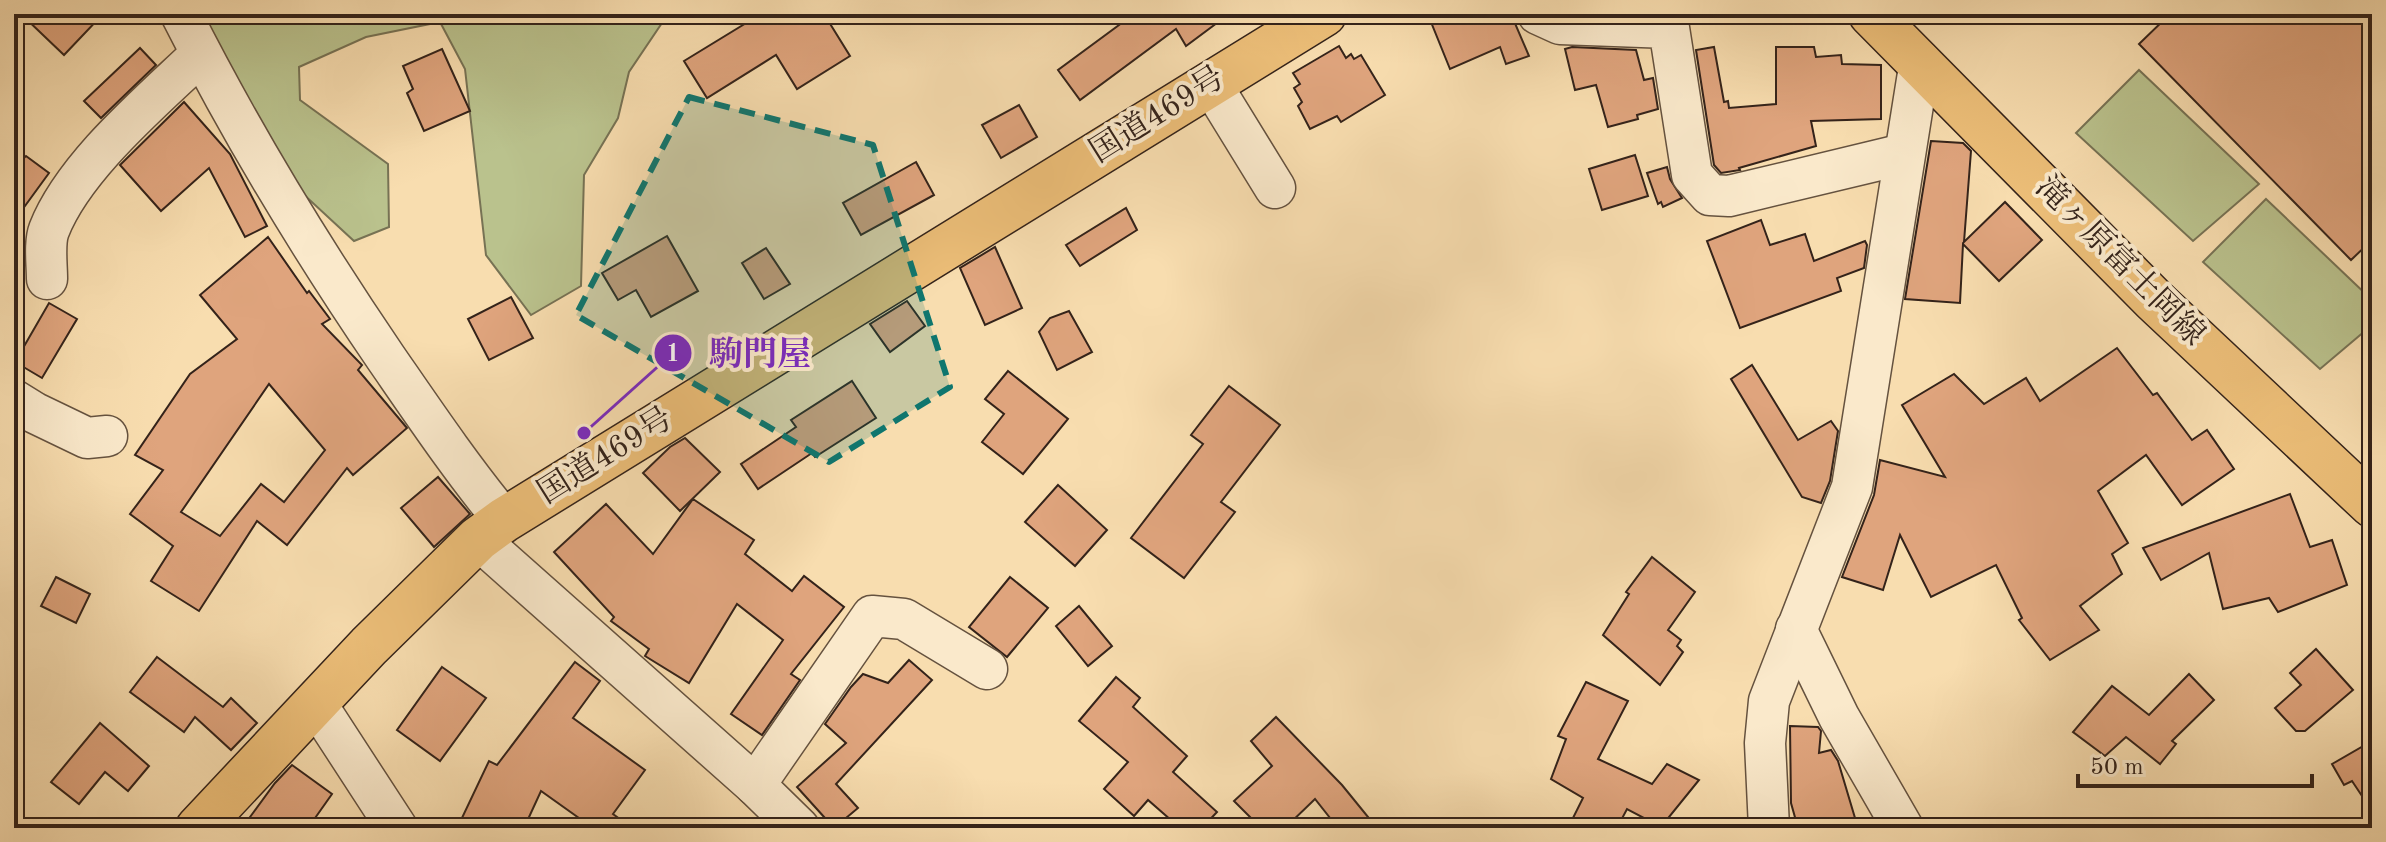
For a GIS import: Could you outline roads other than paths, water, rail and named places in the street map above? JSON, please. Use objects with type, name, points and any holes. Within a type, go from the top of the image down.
[{"type":"main road","name":"国道469号","points":[[198,828],[315,702],[491,530],[1324,14]]},
{"type":"main road","name":"滝ヶ原富士岡線","points":[[1871,14],[2155,301],[2372,505]]},
{"type":"street","points":[[181,14],[320,261],[462,469],[491,530],[799,828]]},
{"type":"street","points":[[1538,14],[1560,24],[1669,28],[1692,175],[1710,195],[1729,196],[1904,154]]},
{"type":"street","points":[[47,279],[48,232],[70,193],[135,118],[201,54]]},
{"type":"street","points":[[1769,828],[1765,743],[1769,701],[1852,487],[1920,61]]},
{"type":"street","points":[[1211,84],[1275,188]]},
{"type":"street","points":[[14,400],[87,438],[107,436]]},
{"type":"street","points":[[755,785],[872,616],[904,619],[987,669]]},
{"type":"street","points":[[1796,629],[1839,717],[1903,828]]},
{"type":"street","points":[[315,702],[397,828]]},
{"type":"place","name":"駒門屋","points":[[584,433]]}]
